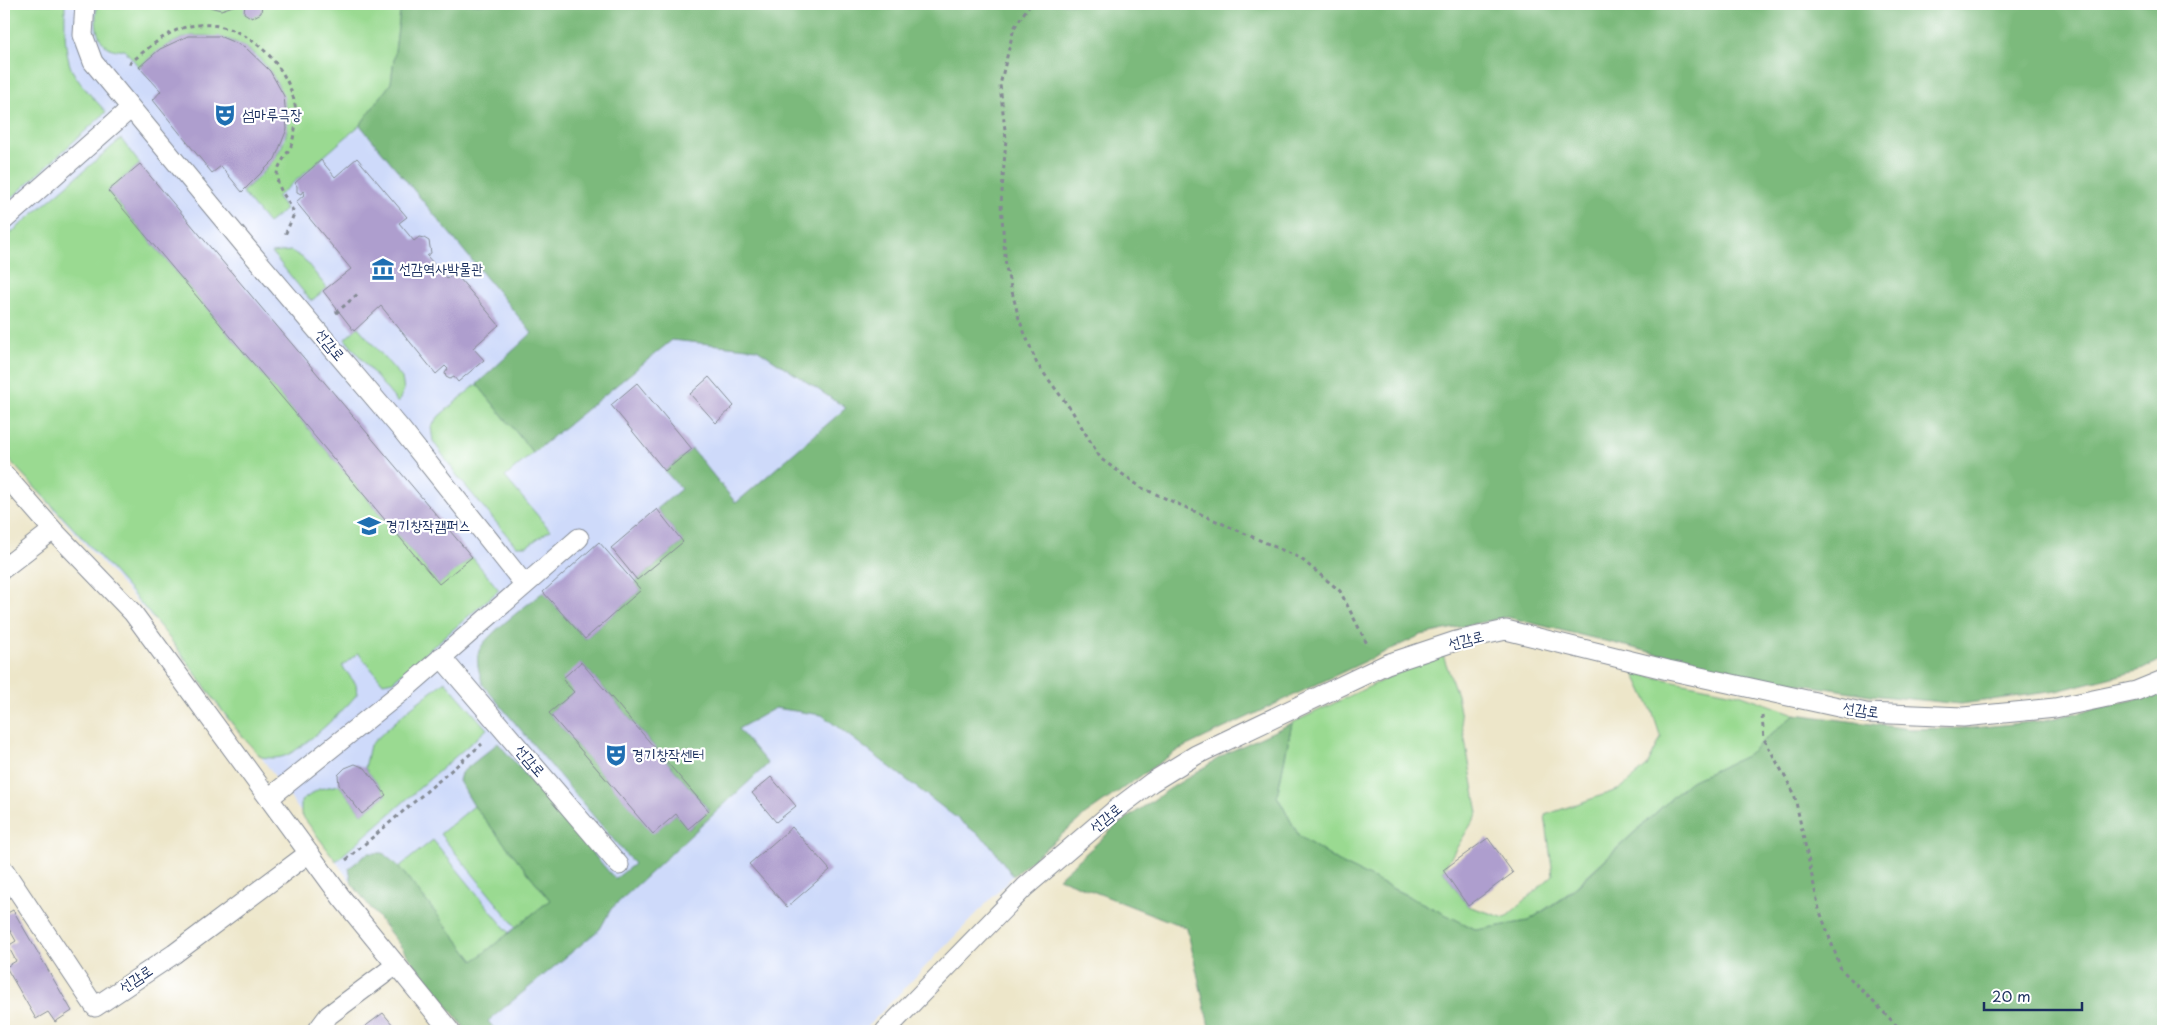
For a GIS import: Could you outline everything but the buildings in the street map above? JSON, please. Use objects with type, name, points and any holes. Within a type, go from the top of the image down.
[{"type":"lane","name":"선감로","points":[[85,4],[83,35],[93,62],[401,429],[525,585]]},
{"type":"lane","points":[[4,220],[132,108]]},
{"type":"lane","points":[[4,474],[53,530],[133,613],[341,897],[450,1031]]},
{"type":"lane","points":[[4,568],[53,530]]},
{"type":"lane","points":[[269,798],[441,657],[579,538]]},
{"type":"lane","name":"선감로","points":[[885,1031],[1025,886],[1114,810],[1152,782],[1196,755],[1387,664],[1456,641],[1506,630],[1668,670],[1866,713],[1964,717],[2055,708],[2136,691],[2163,680]]},
{"type":"lane","name":"선감로","points":[[441,657],[619,865]]},
{"type":"lane","name":"선감로","points":[[4,870],[95,1007],[182,948],[309,853]]},
{"type":"lane","points":[[317,1031],[329,1015],[396,965]]},
{"type":"path","points":[[1030,4],[1014,28],[1000,85],[1006,139],[1001,204],[1006,268],[1019,319],[1037,364],[1072,411],[1101,459],[1142,488],[1300,558],[1340,591],[1366,643],[1387,664]]},
{"type":"path","points":[[109,80],[155,43],[172,33],[190,26],[212,25],[233,29],[252,40],[270,56],[284,75],[296,113],[295,130],[290,148],[276,174],[278,184],[292,205],[294,214],[284,235]]},
{"type":"path","points":[[334,314],[360,292]]},
{"type":"path","points":[[1760,690],[1764,739],[1794,793],[1819,909],[1841,969],[1902,1031]]},
{"type":"path","points":[[340,865],[502,728]]},
{"type":"shaded area","name":"경기창작캠퍼스","points":[[4,4],[401,4],[360,125],[532,333],[533,453],[672,340],[757,349],[846,408],[736,503],[692,449],[665,471],[681,489],[657,510],[683,542],[637,580],[641,590],[585,639],[738,729],[775,708],[822,715],[988,842],[1013,876],[863,1031],[467,1031],[352,884],[261,757],[226,717],[166,634],[4,454]]},
{"type":"green space","points":[[4,4],[65,4],[67,55],[71,68],[80,82],[106,112],[4,205]]},
{"type":"green space","points":[[97,4],[401,4],[391,83],[360,125],[277,197],[286,209],[268,223],[242,192],[264,172],[277,155],[282,146],[287,128],[282,94],[275,79],[265,65],[253,53],[239,44],[223,38],[191,36],[167,46],[139,67],[125,50],[115,50],[108,47],[99,36],[96,20]]},
{"type":"green space","points":[[401,4],[2163,4],[2163,659],[2141,670],[2056,691],[1961,704],[1871,695],[1748,676],[1507,617],[1421,635],[1178,750],[1086,814],[1013,876],[988,842],[822,715],[775,708],[738,729],[768,764],[611,909],[600,929],[488,1021],[496,1031],[467,1031],[352,884],[349,868],[368,853],[383,853],[399,867],[474,961],[550,900],[474,806],[459,781],[461,773],[498,743],[615,879],[634,864],[483,685],[478,668],[478,659],[479,651],[483,644],[498,628],[543,592],[585,639],[641,590],[634,583],[683,542],[657,509],[681,489],[665,471],[692,449],[736,503],[846,408],[757,349],[672,340],[533,453],[477,384],[532,333],[360,125],[391,83]],"holes":[[[581,662],[709,810],[689,829],[676,814],[653,833],[549,713],[574,692]]]},
{"type":"green space","points":[[121,139],[140,164],[108,191],[439,584],[472,557],[499,590],[393,681],[383,683],[358,653],[342,666],[356,684],[357,694],[324,727],[294,751],[281,757],[261,757],[248,743],[147,611],[4,454],[4,239]]},
{"type":"green space","points":[[291,251],[303,258],[327,288],[311,301],[272,253]]},
{"type":"green space","points":[[358,327],[402,378],[404,390],[398,403],[345,339]]},
{"type":"green space","points":[[477,384],[533,453],[505,477],[550,530],[527,546],[516,546],[458,477],[433,441],[431,427],[439,416]]},
{"type":"green space","points":[[1443,655],[1457,695],[1478,813],[1443,870],[1468,906],[1505,918],[1553,875],[1545,815],[1620,789],[1647,766],[1661,738],[1652,711],[1634,673],[1739,694],[1795,714],[1744,757],[1689,782],[1566,895],[1528,921],[1477,930],[1339,862],[1299,836],[1277,796],[1292,723],[1407,669]]},
{"type":"green space","points":[[445,681],[487,729],[336,861],[301,814],[301,801],[319,789],[339,785],[362,814],[386,795],[365,768],[370,745],[409,709]]},
{"type":"green space","points":[[2163,693],[2163,1031],[1210,1031],[1187,928],[1059,878],[1117,825],[1168,790],[1227,753],[1292,723],[1277,796],[1299,836],[1339,862],[1477,930],[1528,921],[1566,896],[1689,782],[1744,757],[1795,714],[1910,729],[1974,728],[2041,721]]},
{"type":"green space","points":[[474,806],[550,900],[516,927],[440,834]]},
{"type":"green space","points":[[433,840],[509,933],[474,961],[399,867]]},
{"type":"place","name":"섬마루극장","points":[[225,115]]},
{"type":"place","name":"선감역사박물관","points":[[383,269]]},
{"type":"place","name":"경기창작캠퍼스","points":[[369,526]]},
{"type":"place","name":"경기창작센터","points":[[616,755]]}]
